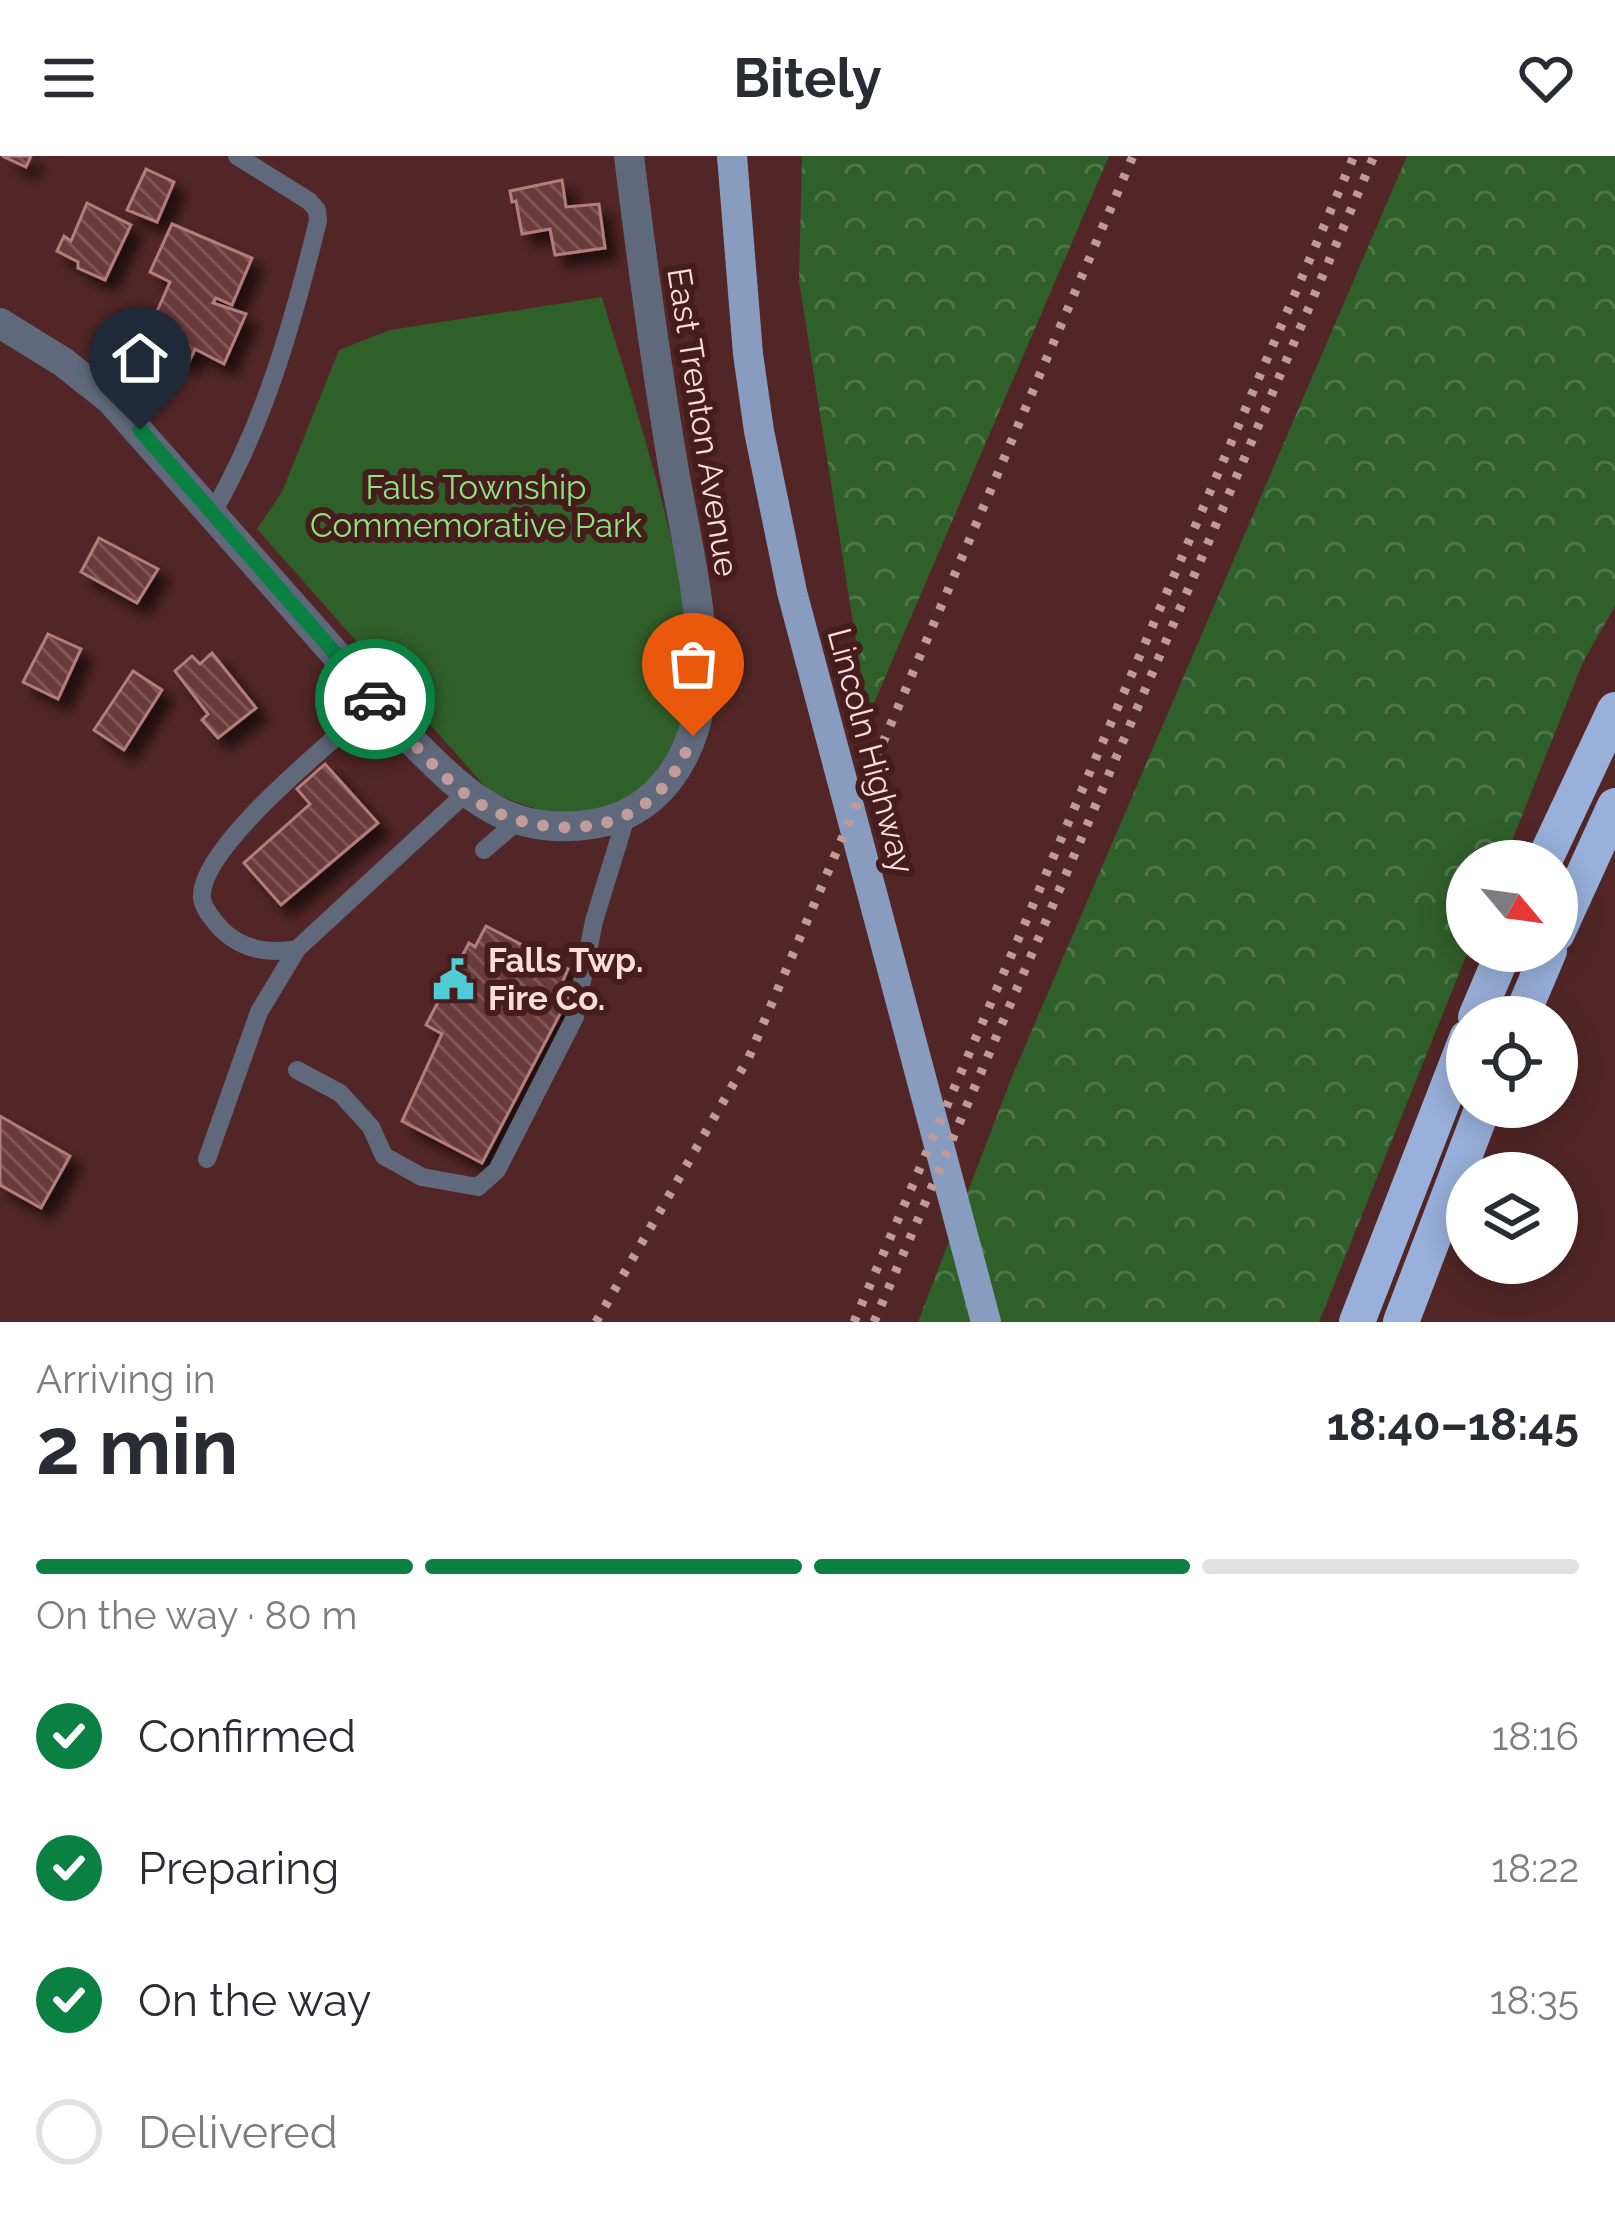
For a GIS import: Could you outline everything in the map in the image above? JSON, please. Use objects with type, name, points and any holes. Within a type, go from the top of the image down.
[{"type":"highway","points":[[1554,840],[1615,710]]},
{"type":"highway","points":[[1578,887],[1615,806]]},
{"type":"highway","points":[[1357,1322],[1446,1092]]},
{"type":"highway","points":[[1401,1322],[1475,1128]]},
{"type":"main road","name":"Lincoln Highway","points":[[736,156],[741,278],[759,431],[792,592],[986,1322]]},
{"type":"street","name":"East Trenton Avenue","points":[[627,814],[645,804],[682,762],[693,736],[702,668],[629,156]]},
{"type":"street","points":[[0,323],[63,362],[111,400],[465,794],[519,820],[573,827],[627,814]]},
{"type":"lane","points":[[213,512],[259,419],[296,310],[318,221],[317,210],[309,201],[237,156]]},
{"type":"lane","points":[[297,949],[266,954],[224,932],[203,905],[204,882],[261,804],[377,701]]},
{"type":"lane","points":[[206,1159],[259,1012],[297,949],[465,794]]},
{"type":"lane","points":[[297,1070],[340,1093],[371,1127],[384,1156],[422,1177],[478,1187],[497,1170],[575,1017],[594,921],[627,814]]},
{"type":"lane","points":[[484,850],[519,820]]},
{"type":"green space","points":[[802,156],[1109,156],[868,717],[799,281]]},
{"type":"green space","points":[[1407,156],[1615,156],[1615,606],[1583,662],[1512,840],[1446,840],[1446,972],[1460,972],[1446,996],[1319,1322],[918,1322],[1011,1079]]},
{"type":"green space","name":"Falls Township Commemorative Park","points":[[602,297],[667,520],[681,584],[691,697],[682,738],[650,783],[618,805],[563,814],[489,791],[257,529],[282,492],[339,350],[390,330]]},
{"type":"building","points":[[2,156],[31,156],[26,167]]},
{"type":"building","points":[[146,169],[174,182],[157,222],[127,210]]},
{"type":"building","points":[[562,180],[566,207],[599,204],[605,248],[555,255],[550,229],[522,234],[510,191]]},
{"type":"building","points":[[87,203],[131,225],[105,280],[78,268],[78,262],[57,251],[64,236],[71,241]]},
{"type":"building","points":[[172,224],[252,258],[232,305],[216,298],[213,303],[246,314],[224,364],[195,349],[189,362],[143,343],[170,282],[150,272]]},
{"type":"building","points":[[99,538],[158,569],[137,603],[81,572]]},
{"type":"building","points":[[48,634],[81,649],[58,699],[23,682]]},
{"type":"building","points":[[212,653],[256,708],[218,738],[202,720],[208,714],[175,671],[192,656],[200,664]]},
{"type":"building","points":[[133,671],[162,690],[124,750],[94,730]]},
{"type":"building","points":[[325,764],[378,823],[281,905],[244,863],[310,804],[297,789]]},
{"type":"building","points":[[486,926],[568,969],[560,988],[571,993],[482,1163],[402,1121],[442,1034],[426,1025],[469,943],[475,947]]},
{"type":"building","points":[[0,1116],[70,1156],[41,1208],[0,1185]]},
{"type":"railway","points":[[596,1322],[749,1057],[1133,156]]},
{"type":"railway","points":[[854,1322],[1354,156]]},
{"type":"railway","points":[[874,1322],[1374,156]]},
{"type":"way so far","points":[[375,699],[465,794],[493,811],[541,826],[602,823],[645,804],[682,762],[693,736]]},
{"type":"place","name":"Falls Twp. Fire Co.","points":[[454,979]]},
{"type":"route","points":[[140,430],[375,699]]}]
